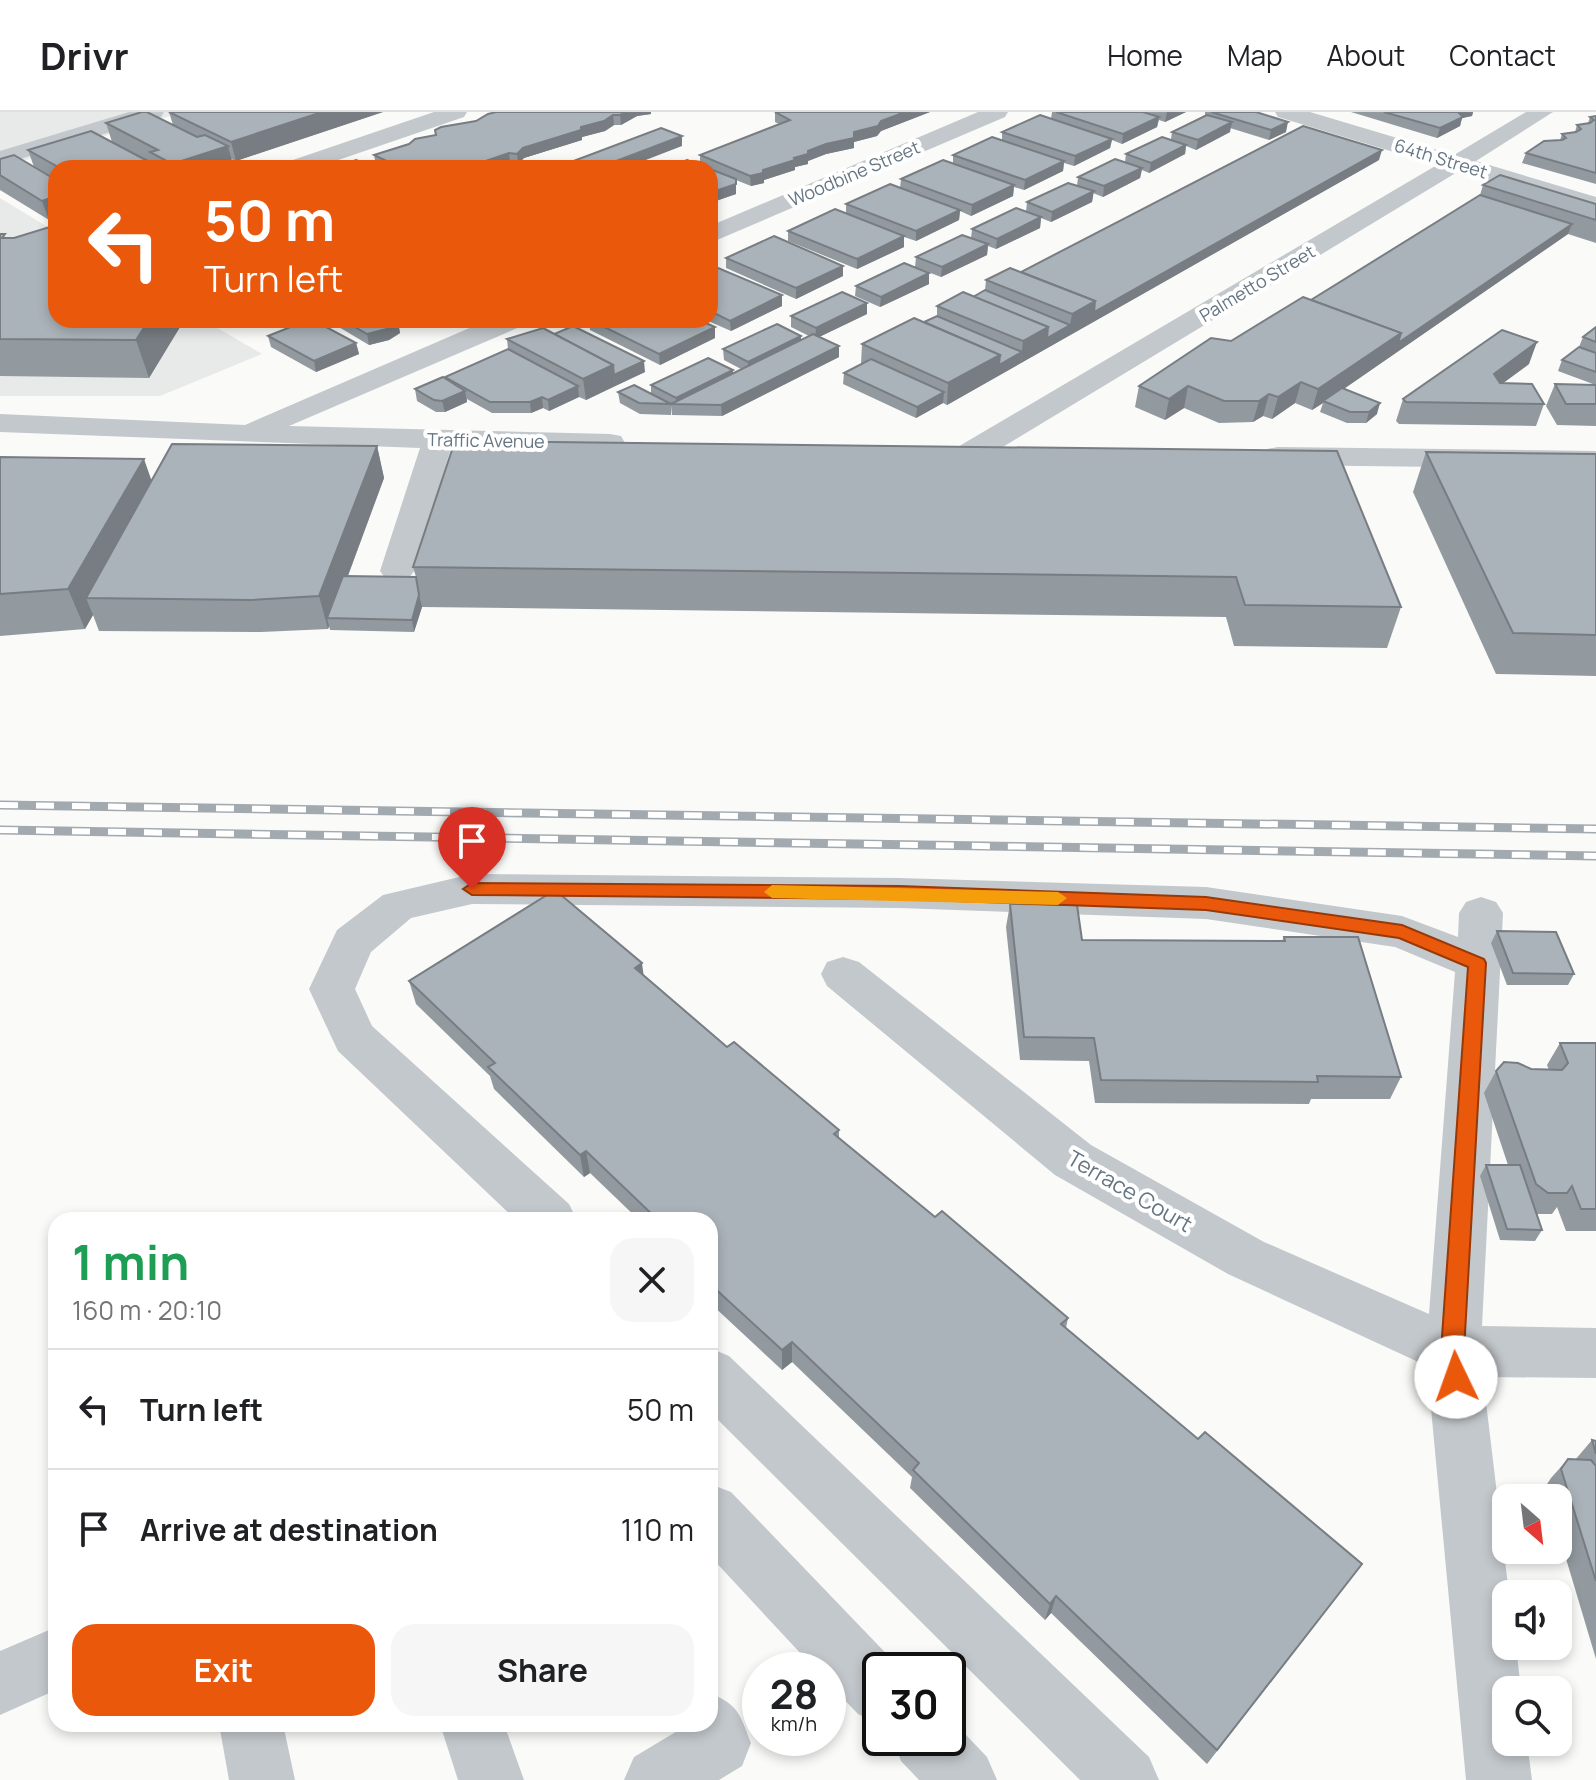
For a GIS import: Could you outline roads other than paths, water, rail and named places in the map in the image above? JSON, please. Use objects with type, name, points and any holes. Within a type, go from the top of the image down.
[{"type":"street","points":[[0,158],[153,112]]},
{"type":"street","points":[[315,160],[456,112]]},
{"type":"street","name":"Woodbine Street","points":[[718,232],[997,112]]},
{"type":"street","name":"64th Street","points":[[1286,112],[1596,205]]},
{"type":"street","name":"Palmetto Street","points":[[972,452],[1542,112]]},
{"type":"street","points":[[245,434],[493,328]]},
{"type":"street","name":"Traffic Avenue","points":[[0,423],[245,434],[642,444]]},
{"type":"street","points":[[397,571],[438,439]]},
{"type":"street","points":[[941,452],[1020,453]]},
{"type":"street","points":[[1244,456],[1596,460]]},
{"type":"street","points":[[542,1212],[354,1038],[332,989],[353,942],[398,906],[472,889],[899,893],[1206,903],[1402,932],[1479,938],[1453,1351],[1499,1780]]},
{"type":"street","name":"Terrace Court","points":[[843,974],[1073,1160],[1246,1258],[1453,1351]]},
{"type":"street","points":[[1453,1351],[1596,1353]]},
{"type":"street","points":[[718,1382],[1126,1780]]},
{"type":"street","points":[[718,1521],[862,1673]]},
{"type":"street","points":[[0,1683],[48,1662]]},
{"type":"street","points":[[253,1732],[262,1780]]},
{"type":"street","points":[[475,1732],[491,1780]]},
{"type":"street","points":[[657,1780],[719,1743],[713,1732]]},
{"type":"street","points":[[941,1756],[964,1780]]},
{"type":"railway","points":[[0,805],[1596,829]]},
{"type":"railway","points":[[0,830],[1596,856]]}]
